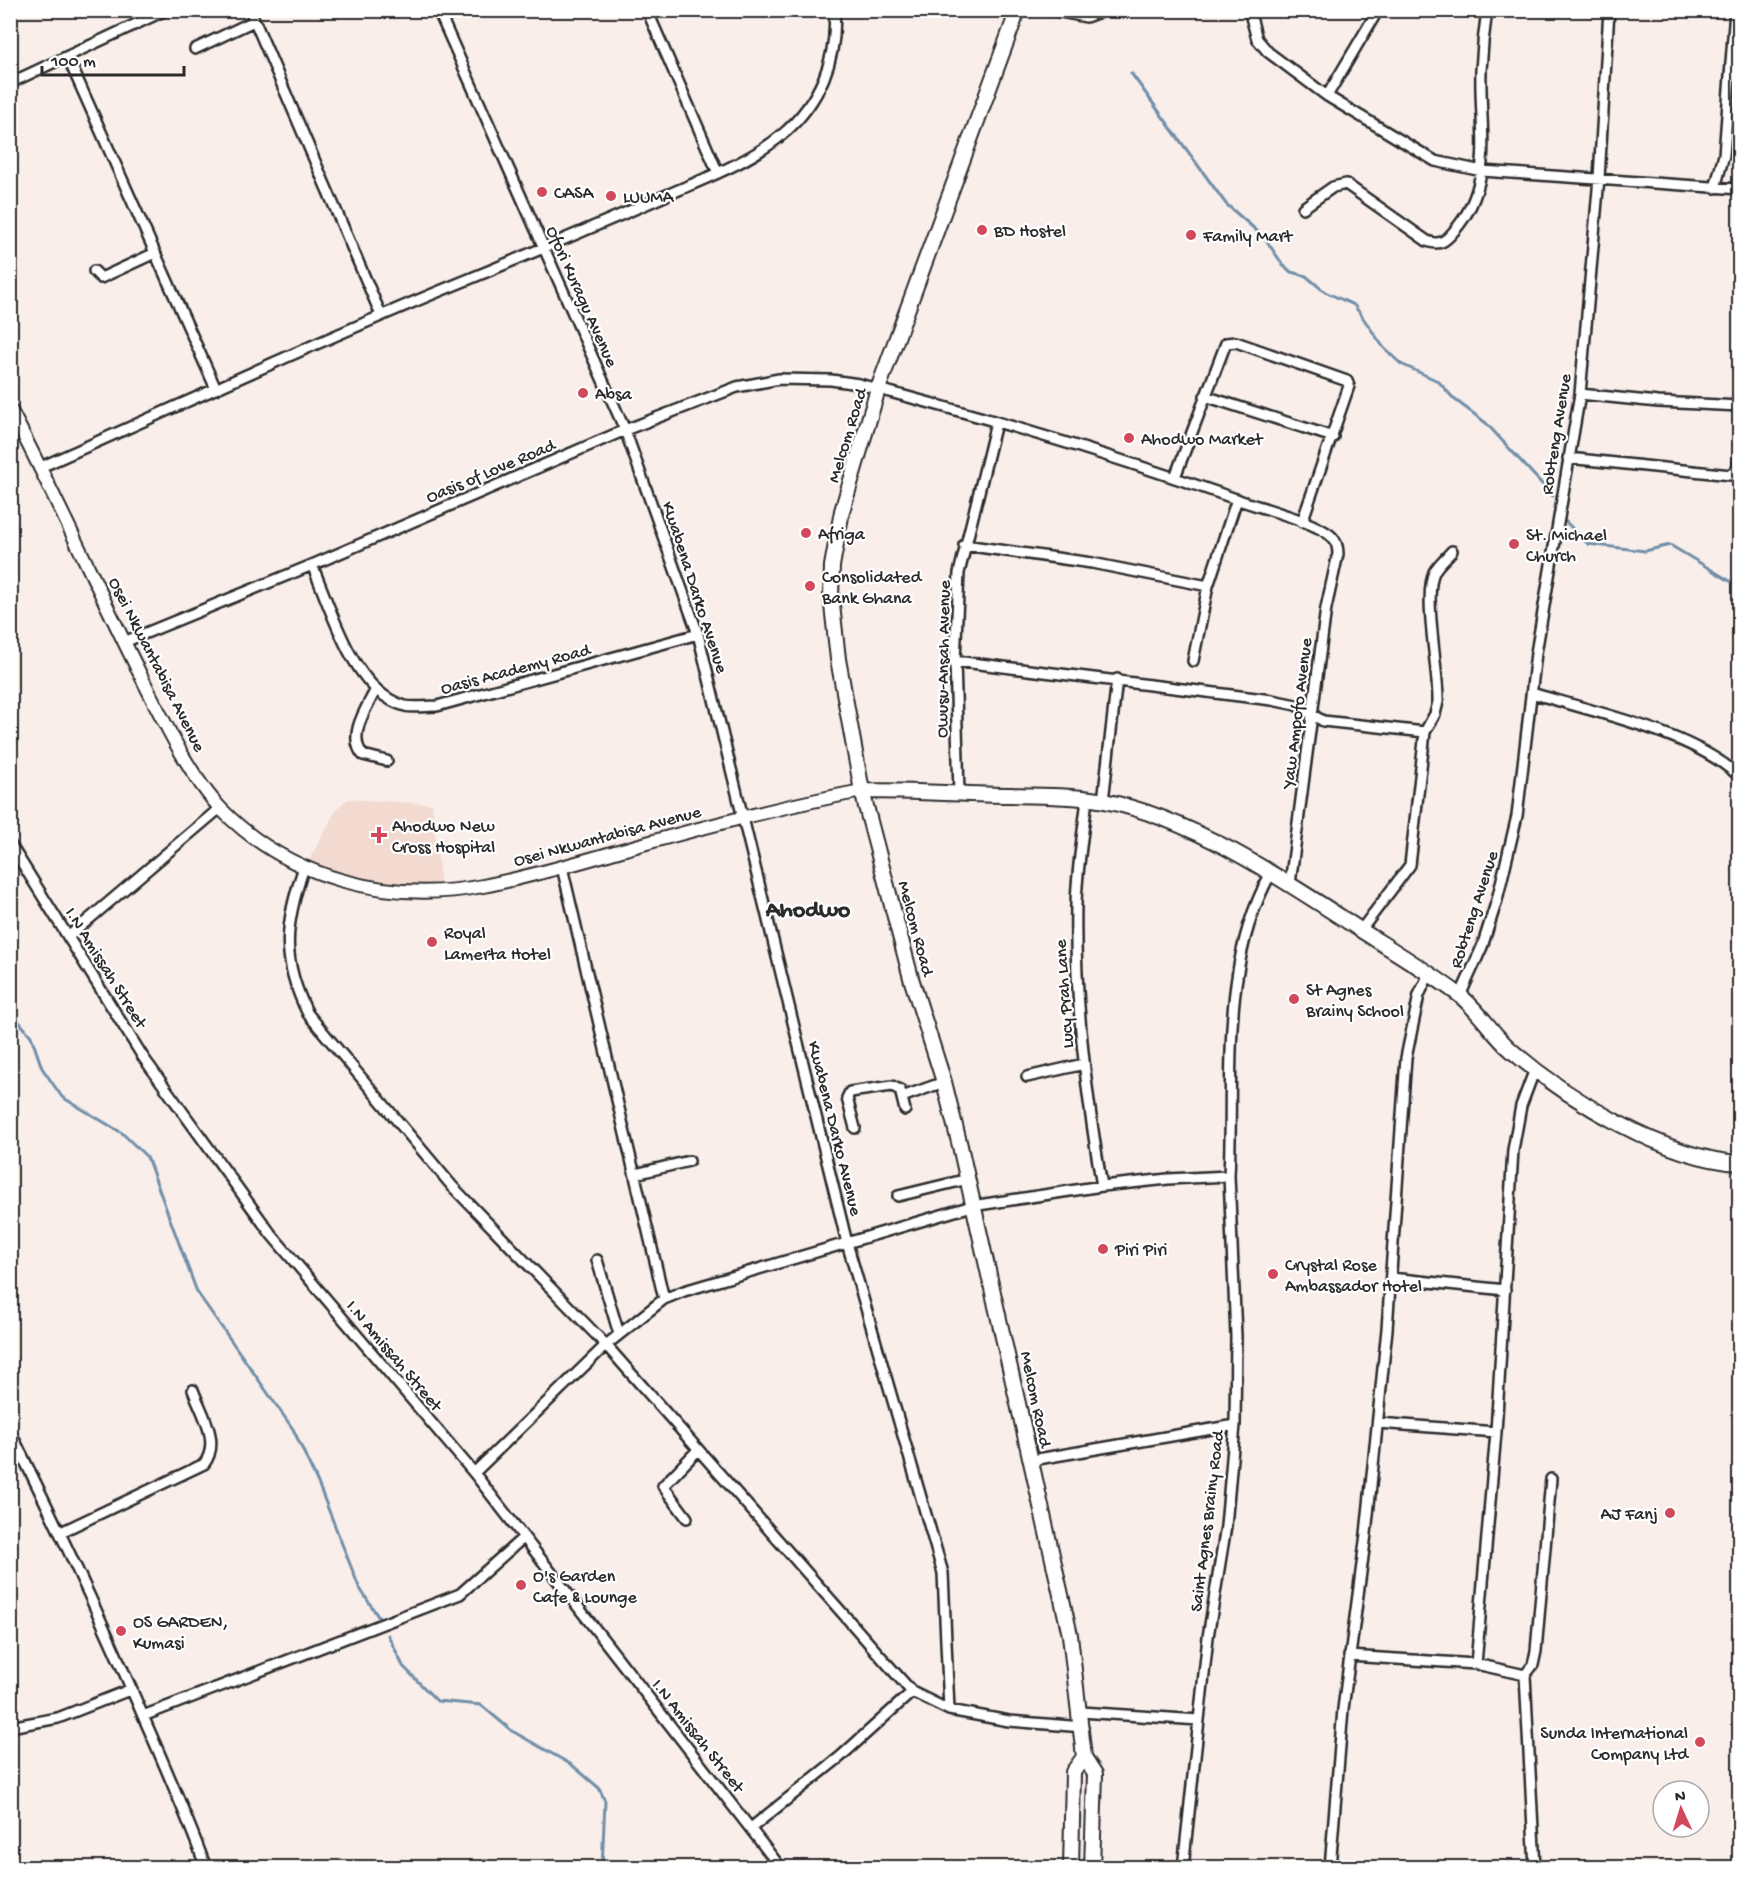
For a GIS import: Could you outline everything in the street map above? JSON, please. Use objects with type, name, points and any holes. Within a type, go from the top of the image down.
[{"type":"main road","name":"Melcom Road","points":[[1018,10],[878,389],[842,511],[832,566],[831,596],[838,659],[862,791],[911,978],[944,1082],[968,1179],[972,1206],[1032,1460],[1070,1635],[1083,1727],[1084,1757],[1073,1772],[1071,1868]]},
{"type":"main road","points":[[862,791],[1087,799],[1103,801],[1173,824],[1290,884],[1429,974],[1460,996],[1511,1051],[1566,1091],[1638,1133],[1701,1157],[1740,1163]]},
{"type":"main road","points":[[1084,1757],[1095,1774],[1092,1868]]},
{"type":"street","points":[[10,83],[68,58],[150,14],[166,10]]},
{"type":"street","points":[[250,10],[381,315]]},
{"type":"street","name":"Ofori Kuragu Avenue","points":[[438,10],[625,430]]},
{"type":"street","points":[[647,10],[718,172]]},
{"type":"street","points":[[41,467],[381,315],[544,249],[718,172],[772,143],[802,115],[817,95],[831,58],[834,10]]},
{"type":"street","points":[[1050,10],[1086,16],[1106,10]]},
{"type":"street","points":[[1249,10],[1254,30],[1263,46],[1327,96],[1422,155],[1449,166],[1482,171],[1740,189]]},
{"type":"street","points":[[1327,96],[1378,10]]},
{"type":"street","points":[[1303,208],[1333,187],[1346,184],[1427,241],[1441,243],[1472,208],[1482,171],[1481,70],[1487,10]]},
{"type":"street","name":"Robteng Avenue","points":[[1460,996],[1482,947],[1508,859],[1517,816],[1532,693],[1580,394],[1599,178],[1609,10]]},
{"type":"street","points":[[1715,188],[1724,155],[1735,10]]},
{"type":"street","points":[[195,49],[254,21]]},
{"type":"street","points":[[68,58],[216,389]]},
{"type":"street","points":[[94,271],[101,278],[155,253]]},
{"type":"street","points":[[1175,477],[1223,346],[1229,342],[1236,342],[1347,381],[1349,386],[1333,437],[1302,522]]},
{"type":"street","name":"Oasis of Love Road","points":[[124,642],[312,565],[625,430],[759,381],[831,380],[878,389],[1175,477],[1302,522],[1326,533],[1338,546]]},
{"type":"street","points":[[1580,394],[1658,402],[1740,406]]},
{"type":"street","points":[[1205,396],[1333,437]]},
{"type":"street","name":"Osei Nkwantabisa Avenue","points":[[10,410],[41,467],[124,642],[179,748],[220,808],[275,853],[304,867],[375,890],[421,894],[480,887],[743,817],[862,791]]},
{"type":"street","name":"Owusu-Ansah Avenue","points":[[959,793],[955,613],[964,545],[996,423]]},
{"type":"street","name":"Kwabena Darko Avenue","points":[[625,430],[698,634],[847,1243],[943,1573],[950,1710]]},
{"type":"street","points":[[1568,458],[1731,474],[1738,467],[1740,451]]},
{"type":"street","points":[[1193,661],[1208,586],[1237,499]]},
{"type":"street","points":[[964,545],[1092,563],[1208,586]]},
{"type":"street","name":"Yaw Ampofo Avenue","points":[[1290,884],[1326,608],[1338,546]]},
{"type":"street","points":[[1361,930],[1410,865],[1425,732],[1436,714],[1438,702],[1432,621],[1432,579],[1435,570],[1452,551]]},
{"type":"street","name":"Oasis Academy Road","points":[[312,565],[358,671],[375,691],[405,706],[437,706],[698,634]]},
{"type":"street","points":[[955,661],[1117,679],[1272,700],[1296,705],[1312,716],[1336,723],[1425,732]]},
{"type":"street","points":[[1103,801],[1117,679]]},
{"type":"street","points":[[375,691],[359,718],[359,746],[363,755],[387,761]]},
{"type":"street","points":[[1532,693],[1653,730],[1720,761],[1740,777]]},
{"type":"street","name":"Lucy Prah Lane","points":[[1087,799],[1076,902],[1076,943],[1084,1064],[1102,1186]]},
{"type":"street","points":[[68,937],[220,808]]},
{"type":"street","name":"I.N Amissah Street","points":[[10,844],[143,1057],[271,1234],[474,1473],[781,1868]]},
{"type":"street","points":[[304,867],[287,931],[296,989],[308,1014],[452,1186],[606,1345],[912,1692],[950,1710],[1009,1721],[1083,1727]]},
{"type":"street","points":[[562,867],[664,1299]]},
{"type":"street","name":"Saint Agnes Brainy Road","points":[[1183,1868],[1208,1637],[1226,1526],[1235,1425],[1236,1336],[1229,1176],[1235,974],[1252,914],[1271,873]]},
{"type":"street","points":[[1330,1868],[1349,1656],[1378,1423],[1391,1278],[1406,1058],[1419,994],[1429,974]]},
{"type":"street","points":[[1027,1077],[1084,1064]]},
{"type":"street","points":[[1476,1664],[1496,1432],[1513,1150],[1521,1106],[1535,1069]]},
{"type":"street","points":[[902,1097],[944,1082]]},
{"type":"street","points":[[855,1128],[847,1098],[850,1092],[892,1086],[900,1090],[905,1110]]},
{"type":"street","points":[[635,1174],[689,1161]]},
{"type":"street","points":[[474,1473],[606,1345],[664,1299],[684,1291],[972,1206],[1102,1186],[1229,1176]]},
{"type":"street","points":[[898,1196],[968,1179]]},
{"type":"street","points":[[597,1260],[619,1334]]},
{"type":"street","points":[[1391,1278],[1505,1290]]},
{"type":"street","points":[[61,1532],[204,1464],[212,1454],[212,1438],[193,1390]]},
{"type":"street","points":[[1378,1423],[1496,1432]]},
{"type":"street","points":[[1032,1460],[1235,1425]]},
{"type":"street","points":[[10,1431],[61,1532],[132,1689],[190,1822],[206,1868]]},
{"type":"street","points":[[687,1518],[663,1486],[698,1450]]},
{"type":"street","points":[[1535,1868],[1525,1674],[1533,1665],[1536,1651],[1551,1479]]},
{"type":"street","points":[[143,1716],[452,1598],[488,1571],[524,1537]]},
{"type":"street","points":[[1349,1656],[1476,1664],[1525,1674]]},
{"type":"street","points":[[10,1727],[58,1718],[132,1689]]},
{"type":"street","points":[[751,1828],[840,1757],[912,1692]]},
{"type":"street","points":[[1081,1712],[1200,1720]]},
{"type":"shaded area","name":"Ahodwo New Cross Hospital","points":[[348,799],[432,804],[441,887],[420,890],[358,879],[308,862],[337,808]]},
{"type":"waterway","points":[[1131,73],[1226,204],[1264,237],[1283,265],[1291,272],[1306,276],[1325,292],[1354,305],[1384,348],[1401,364],[1438,381],[1454,399],[1486,423],[1553,496]]},
{"type":"waterway","points":[[1565,521],[1588,544],[1645,551],[1670,545],[1740,587]]},
{"type":"waterway","points":[[10,1011],[31,1036],[42,1068],[62,1097],[122,1133],[147,1157],[197,1292],[293,1429],[318,1483],[359,1587],[379,1618]]},
{"type":"waterway","points":[[388,1635],[403,1666],[437,1701],[481,1705],[512,1731],[572,1765],[599,1788],[605,1801],[602,1868]]},
{"type":"place","name":"CASA","points":[[542,192]]},
{"type":"place","name":"LUUMA","points":[[611,196]]},
{"type":"place","name":"BD Hostel","points":[[982,230]]},
{"type":"place","name":"Family Mart","points":[[1191,235]]},
{"type":"place","name":"Absa","points":[[583,393]]},
{"type":"place","name":"Ahodwo Market","points":[[1129,438]]},
{"type":"place","name":"Afriga","points":[[806,533]]},
{"type":"place","name":"St. Michael Church","points":[[1514,544]]},
{"type":"place","name":"Consolidated Bank Ghana","points":[[810,586]]},
{"type":"place","name":"Ahodwo New Cross Hospital","points":[[379,835]]},
{"type":"place","name":"Royal Lamerta Hotel","points":[[432,942]]},
{"type":"place","name":"St Agnes Brainy School","points":[[1294,999]]},
{"type":"place","name":"Piri Piri","points":[[1103,1249]]},
{"type":"place","name":"Crystal Rose Ambassador Hotel","points":[[1273,1274]]},
{"type":"place","name":"AJ Fanj","points":[[1670,1513]]},
{"type":"place","name":"O's Garden Cafe & Lounge","points":[[521,1585]]},
{"type":"place","name":"OS GARDEN, Kumasi","points":[[121,1631]]},
{"type":"place","name":"Sunda International Company Ltd","points":[[1700,1742]]},
{"type":"district","name":"Ahodwo","points":[[808,908]]}]
